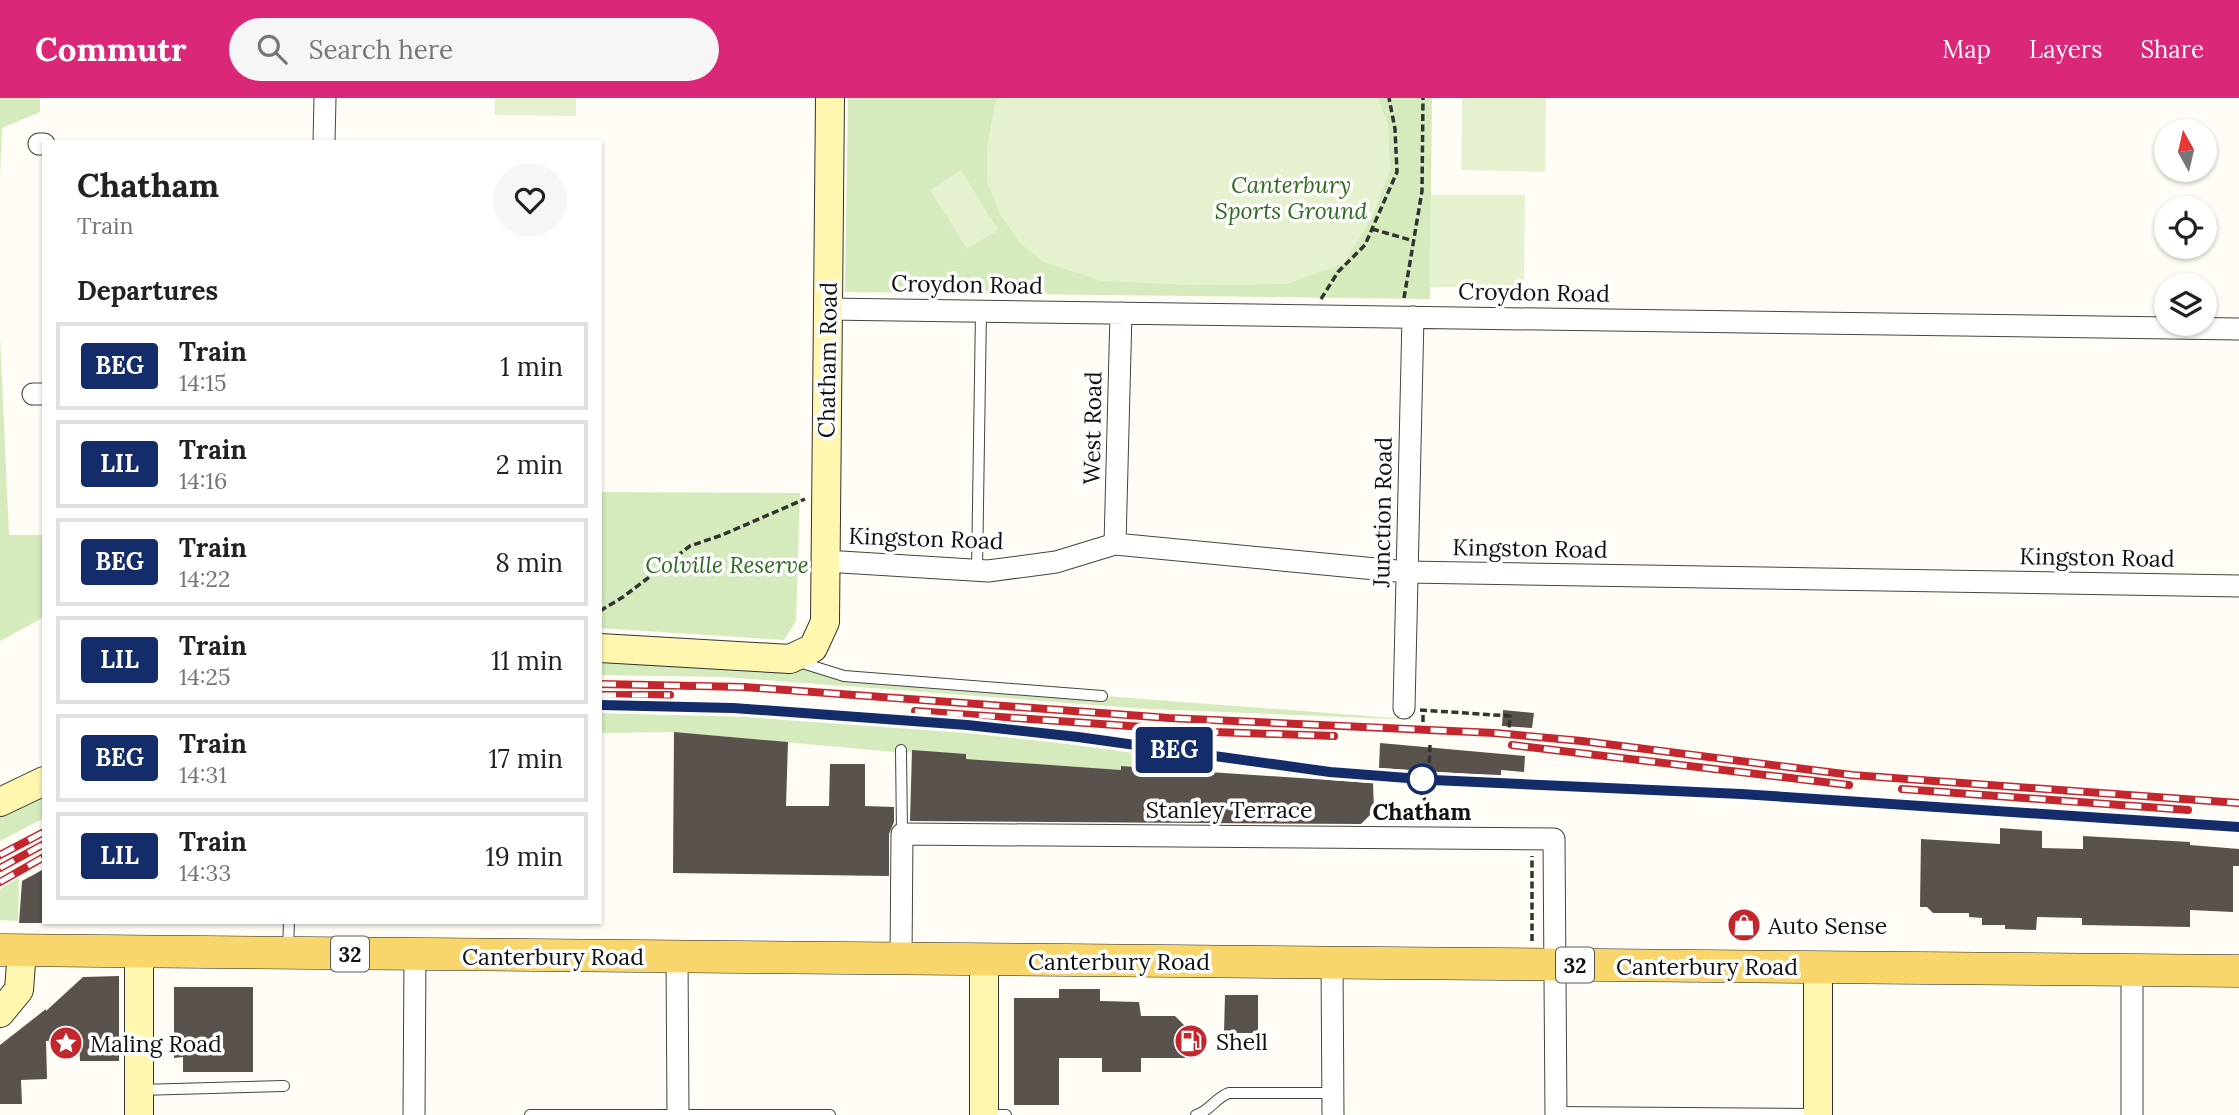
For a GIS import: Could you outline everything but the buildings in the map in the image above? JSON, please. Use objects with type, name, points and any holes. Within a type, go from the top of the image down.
[{"type":"main road","name":"Canterbury Road","points":[[11,950],[139,951],[288,938],[415,954],[2239,971]]},
{"type":"street","points":[[324,140],[325,98]]},
{"type":"street","name":"Chatham Road","points":[[790,659],[813,648],[825,622],[830,98]]},
{"type":"street","name":"Croydon Road","points":[[827,309],[2239,329]]},
{"type":"street","name":"West Road","points":[[1115,544],[1121,313]]},
{"type":"street","name":"Junction Road","points":[[1413,317],[1407,572],[1414,709]]},
{"type":"street","name":"Kingston Road","points":[[825,561],[976,570],[1056,562],[1115,544],[1407,572],[2239,586]]},
{"type":"street","points":[[602,648],[790,659]]},
{"type":"street","points":[[0,803],[42,781]]},
{"type":"street","points":[[901,959],[902,834]]},
{"type":"street","name":"Stanley Terrace","points":[[902,834],[1532,838]]},
{"type":"street","points":[[1532,838],[1554,838],[1556,1114]]},
{"type":"street","points":[[0,1013],[19,990],[11,950]]},
{"type":"street","points":[[139,951],[139,1102]]},
{"type":"street","points":[[414,1115],[415,954]]},
{"type":"street","points":[[677,957],[678,1115]]},
{"type":"street","points":[[984,960],[984,1115]]},
{"type":"street","points":[[1332,963],[1333,1115]]},
{"type":"street","points":[[1818,967],[1818,1114]]},
{"type":"street","points":[[2132,970],[2132,1115]]},
{"type":"lane","points":[[976,570],[981,311]]},
{"type":"lane","points":[[790,659],[844,676],[1102,696]]},
{"type":"lane","points":[[901,750],[902,834]]},
{"type":"lane","points":[[139,1102],[284,1086]]},
{"type":"lane","points":[[1196,1115],[1203,1114],[1219,1096],[1229,1093],[1333,1093]]},
{"type":"lane","points":[[1556,1114],[1818,1114]]},
{"type":"lane","points":[[530,1115],[830,1115]]},
{"type":"lane","points":[[984,1115],[1006,1115]]},
{"type":"path","points":[[1311,315],[1338,272],[1365,245],[1397,172],[1395,129],[1389,98]]},
{"type":"path","points":[[1413,317],[1404,298],[1422,191],[1423,98]]},
{"type":"path","points":[[1372,229],[1414,241]]},
{"type":"path","points":[[602,610],[690,545],[722,535],[826,490]]},
{"type":"path","points":[[1414,709],[1510,716],[1509,730]]},
{"type":"path","points":[[1429,773],[1430,743]]},
{"type":"path","points":[[1420,789],[1424,800],[1439,813],[1469,818]]},
{"type":"path","points":[[1532,838],[1532,941]]},
{"type":"green space","points":[[0,98],[40,98],[40,112],[2,128],[0,180]]},
{"type":"green space","points":[[495,98],[576,98],[576,116],[494,115]]},
{"type":"green space","name":"Canterbury Sports Ground","points":[[848,98],[1432,98],[1430,299],[845,292]]},
{"type":"green space","points":[[998,98],[1378,98],[1388,125],[1390,170],[1372,218],[1343,264],[1286,284],[1192,285],[1102,281],[1043,262],[1020,243],[1001,216],[987,182],[987,147]]},
{"type":"green space","points":[[1462,98],[1546,98],[1545,172],[1461,170]]},
{"type":"green space","points":[[961,170],[998,230],[967,249],[930,190]]},
{"type":"green space","points":[[1431,195],[1525,195],[1524,287],[1430,287]]},
{"type":"green space","points":[[0,336],[9,535],[42,535],[42,618],[0,641]]},
{"type":"green space","name":"Colville Reserve","points":[[602,492],[800,493],[796,621],[784,640],[602,628]]},
{"type":"green space","points":[[602,656],[844,670],[844,676],[1419,720],[1149,709],[725,677],[602,675]]},
{"type":"green space","points":[[602,713],[747,717],[990,734],[1206,762],[1205,771],[1122,766],[1121,770],[966,759],[965,754],[894,752],[674,732],[602,733]]},
{"type":"green space","points":[[42,791],[42,819],[0,841],[0,815]]},
{"type":"green space","points":[[19,878],[18,921],[0,920],[0,889]]},
{"type":"railway","points":[[602,684],[744,687],[1169,718],[1495,733],[1582,741],[1852,775],[2239,803]]},
{"type":"railway","points":[[602,695],[670,695]]},
{"type":"railway","points":[[602,705],[733,708],[967,725],[1078,737],[1330,772],[1433,780],[1741,794],[2239,827]]},
{"type":"railway","points":[[915,711],[1214,732],[1334,736]]},
{"type":"railway","points":[[1512,745],[1849,785]]},
{"type":"railway","points":[[1902,789],[2188,810]]},
{"type":"railway","points":[[0,855],[42,833]]},
{"type":"railway","points":[[0,868],[42,845]]},
{"type":"railway","points":[[0,882],[42,858]]},
{"type":"train","name":"BEG","points":[[602,705],[733,708],[967,725],[1078,737],[1330,772],[1433,780],[1741,794],[2239,827]]},
{"type":"place","name":"Chatham","points":[[1422,779]]},
{"type":"place","name":"Auto Sense","points":[[1744,925]]},
{"type":"place","name":"Shell","points":[[1191,1041]]},
{"type":"place","name":"Maling Road","points":[[66,1043]]}]
